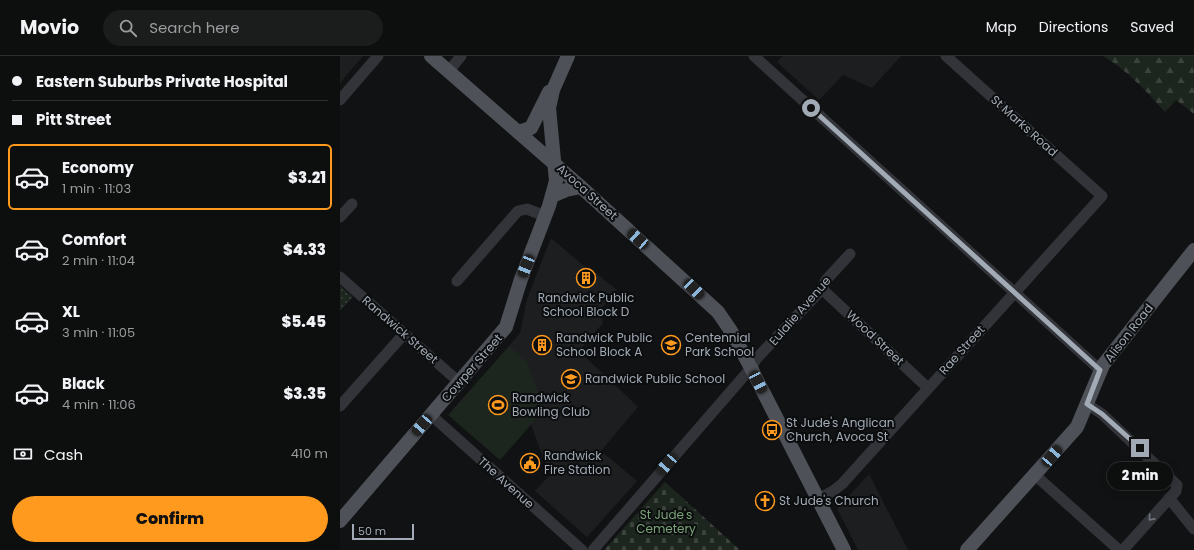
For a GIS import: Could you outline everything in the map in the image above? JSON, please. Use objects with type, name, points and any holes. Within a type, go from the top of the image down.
[{"type":"main road","name":"Avoca Street","points":[[431,56],[581,187],[718,312],[731,331],[751,368],[844,550]]},
{"type":"main road","points":[[518,132],[531,128],[542,103],[559,76],[568,56]]},
{"type":"main road","name":"Cowper Street","points":[[340,520],[503,332],[520,279],[545,216],[556,181],[550,108],[553,90],[559,76]]},
{"type":"main road","points":[[552,196],[566,190],[581,187]]},
{"type":"main road","name":"Alison Road","points":[[973,548],[1077,426],[1100,370],[1194,250]]},
{"type":"street","points":[[340,100],[378,56]]},
{"type":"street","points":[[449,71],[461,56]]},
{"type":"street","points":[[754,56],[1100,370]]},
{"type":"street","name":"St Marks Road","points":[[946,56],[1102,196]]},
{"type":"street","name":"Rae Street","points":[[818,499],[842,484],[1102,196]]},
{"type":"street","points":[[340,218],[352,204]]},
{"type":"street","points":[[457,281],[518,211],[527,209],[545,216]]},
{"type":"street","name":"Eulalie Avenue","points":[[593,550],[751,368],[757,358],[822,288],[826,280],[850,254]]},
{"type":"street","name":"Randwick Street","points":[[340,277],[459,382]]},
{"type":"street","name":"Wood Street","points":[[822,288],[928,388]]},
{"type":"street","points":[[340,406],[404,334]]},
{"type":"street","points":[[1087,404],[1102,414],[1176,483],[1177,489],[1123,550]]},
{"type":"street","name":"The Avenue","points":[[431,415],[582,550]]},
{"type":"street","points":[[1035,475],[1119,550]]},
{"type":"street","points":[[1169,498],[1194,529]]},
{"type":"shaded area","points":[[340,56],[363,56],[340,83]]},
{"type":"shaded area","points":[[783,56],[901,56],[872,88],[843,75],[819,100],[777,62]]},
{"type":"shaded area","name":"Randwick Public School","points":[[551,238],[591,272],[596,273],[617,290],[601,309],[603,323],[579,351],[638,407],[601,451],[637,481],[587,537],[535,491],[550,475],[531,425],[537,418],[509,346],[520,333],[527,299]]},
{"type":"shaded area","points":[[869,474],[908,550],[858,550],[837,509]]},
{"type":"green space","points":[[1103,56],[1194,56],[1194,114],[1176,100],[1165,112],[1128,74]]},
{"type":"green space","points":[[340,286],[353,297],[340,311]]},
{"type":"green space","name":"Randwick Bowling Club","points":[[509,346],[527,362],[539,395],[537,418],[500,460],[448,415]]},
{"type":"green space","name":"St Jude's Cemetery","points":[[665,482],[740,550],[604,550]]},
{"type":"place","name":"Randwick Public School Block D","points":[[586,278]]},
{"type":"place","name":"Randwick Public School Block A","points":[[542,345]]},
{"type":"place","name":"Centennial Park School","points":[[671,345]]},
{"type":"place","name":"Randwick Public School","points":[[571,379]]},
{"type":"place","name":"Randwick Bowling Club","points":[[498,405]]},
{"type":"place","name":"St Jude's Anglican Church, Avoca St","points":[[772,430]]},
{"type":"place","name":"Randwick Fire Station","points":[[530,463]]},
{"type":"place","name":"St Jude's Church","points":[[765,501]]},
{"type":"route","points":[[811,108],[1100,370],[1092,387],[1087,404],[1102,414],[1140,448]]}]
